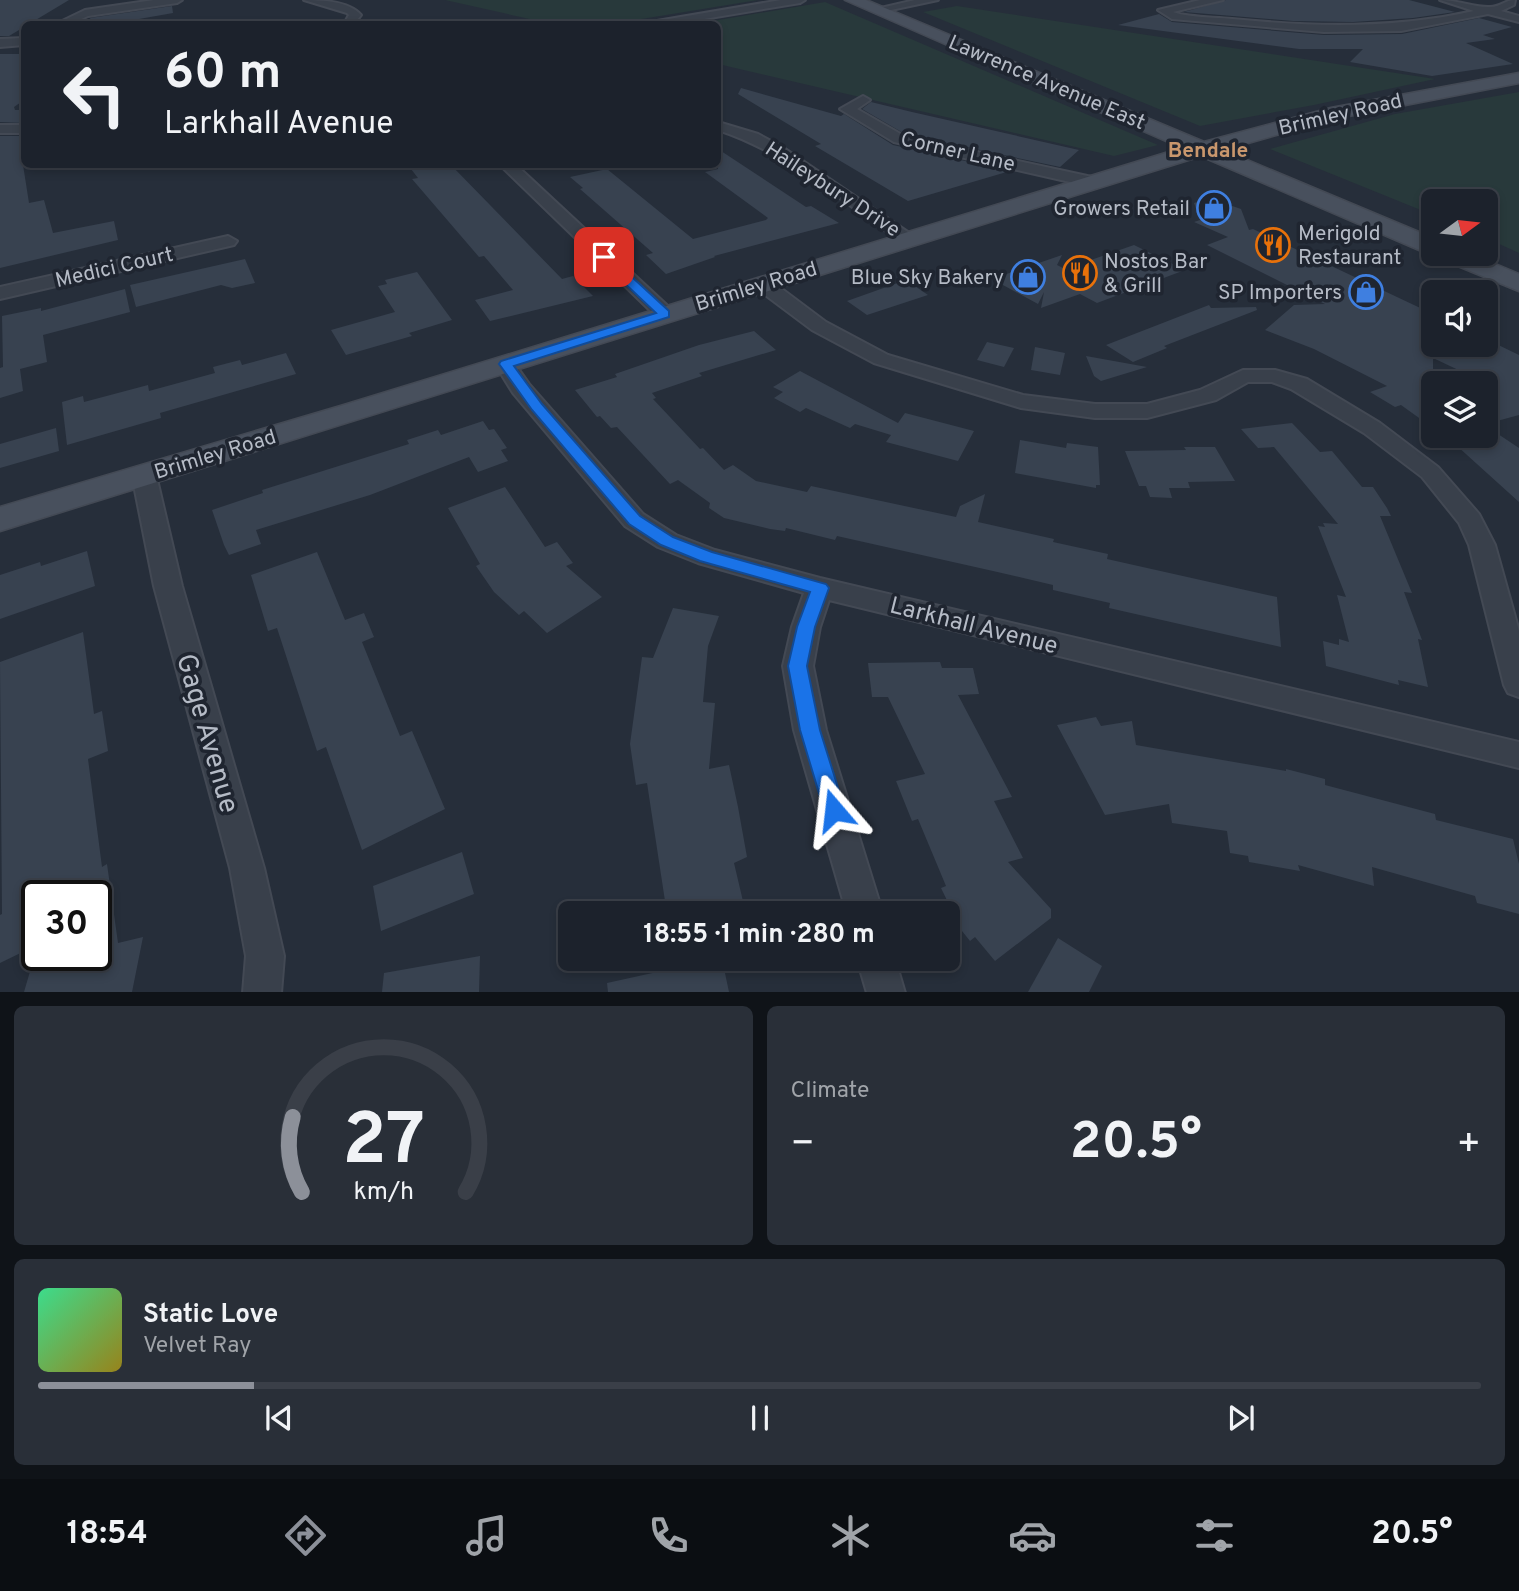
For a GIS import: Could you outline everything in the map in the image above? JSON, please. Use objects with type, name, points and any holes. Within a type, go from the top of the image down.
[{"type":"main road","name":"Lawrence Avenue East","points":[[853,0],[1421,242]]},
{"type":"main road","name":"Brimley Road","points":[[0,519],[1205,148],[1391,101],[1519,78]]},
{"type":"main road","points":[[1479,266],[1519,283]]},
{"type":"street","points":[[68,21],[85,13],[177,0]]},
{"type":"street","points":[[309,0],[351,11],[355,15],[351,21]]},
{"type":"street","points":[[675,21],[800,0]]},
{"type":"street","points":[[877,10],[933,0]]},
{"type":"street","points":[[1218,0],[1163,10],[1172,16],[1287,28],[1369,27],[1439,22],[1507,6],[1510,0]]},
{"type":"street","points":[[1445,0],[1519,19]]},
{"type":"street","points":[[1201,4],[1198,11],[1221,21]]},
{"type":"street","points":[[0,43],[21,43]]},
{"type":"street","name":"Corner Lane","points":[[863,100],[847,109],[899,139],[1092,182]]},
{"type":"street","name":"Haileybury Drive","points":[[721,127],[754,137],[777,150],[909,239]]},
{"type":"street","points":[[0,129],[21,129]]},
{"type":"street","points":[[510,168],[665,314]]},
{"type":"street","name":"Medici Court","points":[[0,293],[228,241]]},
{"type":"street","points":[[763,284],[819,326],[881,359],[1021,401],[1095,411],[1147,411],[1208,396],[1243,376],[1275,376],[1298,384],[1372,428],[1430,472],[1470,520],[1482,545],[1519,685]]},
{"type":"street","name":"Larkhall Avenue","points":[[505,364],[522,388],[634,520],[667,541],[706,557],[820,588],[1519,755]]},
{"type":"street","name":"Gage Avenue","points":[[144,475],[168,586],[247,868],[265,956],[262,992]]},
{"type":"street","points":[[820,588],[806,627],[798,666],[810,730],[861,901]]},
{"type":"street","points":[[880,971],[886,992]]},
{"type":"shaded area","points":[[445,0],[758,0],[629,21],[539,21]]},
{"type":"shaded area","points":[[825,2],[1158,145],[1114,156],[721,65],[721,21],[713,21]]},
{"type":"shaded area","points":[[957,6],[1435,79],[1200,126],[923,12]]},
{"type":"shaded area","points":[[1519,92],[1519,253],[1498,243],[1498,189],[1421,189],[1421,210],[1270,149],[1395,114]]},
{"type":"building","points":[[0,0],[69,0],[34,21],[21,21],[21,29],[9,36],[0,36]]},
{"type":"building","points":[[1226,0],[1409,0],[1455,12],[1353,22],[1293,21],[1184,12]]},
{"type":"building","points":[[172,6],[173,13],[128,21],[92,21],[90,18]]},
{"type":"building","points":[[1159,14],[1172,22],[1324,35],[1402,34],[1479,18],[1512,27],[1483,35],[1495,39],[1466,43],[1513,64],[1432,76],[1350,62],[1363,49],[1299,49],[1118,25]]},
{"type":"building","points":[[0,54],[21,54],[21,102],[14,107],[15,110],[21,110],[21,123],[0,122]]},
{"type":"building","points":[[741,88],[841,116],[844,114],[893,145],[1010,171],[908,201],[815,146],[821,144],[738,94]]},
{"type":"building","points":[[871,102],[1079,150],[1060,167],[905,134],[862,109]]},
{"type":"building","points":[[0,136],[21,136],[21,168],[24,168],[29,203],[44,200],[53,233],[114,221],[118,240],[0,268]]},
{"type":"building","points":[[721,151],[806,207],[811,206],[839,223],[714,256],[666,274],[646,255],[653,253],[570,177],[607,169],[693,239],[766,220],[768,218],[705,172],[721,168]]},
{"type":"building","points":[[410,168],[454,168],[562,279],[573,276],[593,296],[490,321],[475,300],[513,290],[484,256],[479,257],[412,179],[418,178]]},
{"type":"building","points":[[1209,198],[1241,209],[1249,230],[1253,229],[1421,308],[1421,357],[1498,357],[1498,345],[1519,355],[1519,415],[1498,421],[1498,371],[1461,371],[1433,358],[1433,371],[1421,371],[1421,419],[1401,405],[1395,407],[1370,392],[1387,386],[1314,349],[1265,330],[1294,305],[1325,304],[1207,245],[1228,237],[1194,222],[1200,220],[1194,203]]},
{"type":"building","points":[[1134,245],[1185,270],[1097,303],[1080,294],[1041,308],[1044,292],[1038,304],[992,279],[1062,255],[1057,265],[1065,269]]},
{"type":"building","points":[[245,259],[255,283],[232,288],[221,285],[136,307],[130,285]]},
{"type":"building","points":[[417,272],[452,320],[409,333],[412,336],[346,355],[331,330],[395,312],[378,286],[387,284],[385,280]]},
{"type":"building","points":[[906,280],[928,295],[867,315],[847,301]]},
{"type":"building","points":[[125,289],[130,312],[43,335],[47,362],[20,369],[23,391],[0,398],[0,368],[3,367],[2,316],[41,308],[41,311]]},
{"type":"building","points":[[1209,305],[1211,308],[1256,307],[1257,310],[1164,346],[1167,348],[1133,362],[1106,345]]},
{"type":"building","points":[[754,331],[776,350],[699,373],[702,376],[652,393],[656,398],[653,399],[700,449],[703,448],[724,470],[733,465],[756,481],[807,492],[811,486],[956,517],[960,506],[985,494],[978,522],[1108,554],[1107,559],[1277,597],[1281,647],[1109,608],[1110,603],[1053,590],[1053,585],[993,571],[837,536],[835,540],[786,528],[785,531],[770,529],[724,518],[709,508],[710,503],[678,480],[670,484],[617,427],[611,428],[600,416],[597,417],[575,390],[617,377],[615,374],[699,345]]},
{"type":"building","points":[[987,342],[1014,348],[1004,367],[977,360]]},
{"type":"building","points":[[1035,347],[1065,353],[1060,375],[1031,370]]},
{"type":"building","points":[[286,353],[296,374],[160,413],[161,418],[67,445],[62,402],[83,396],[84,402],[148,385],[149,391],[215,373],[213,367],[240,360],[242,365]]},
{"type":"building","points":[[1086,356],[1147,367],[1101,381],[1094,376]]},
{"type":"building","points":[[800,371],[898,423],[905,413],[974,431],[958,461],[886,442],[891,435],[855,424],[850,428],[806,408],[800,412],[774,398],[783,392],[773,387]]},
{"type":"building","points":[[483,421],[489,430],[494,429],[507,448],[501,450],[508,461],[478,472],[469,457],[370,495],[256,530],[261,544],[229,555],[212,510],[263,493],[262,490],[409,444],[407,440],[438,430],[441,435]]},
{"type":"building","points":[[1292,423],[1320,452],[1332,451],[1362,487],[1373,487],[1387,508],[1391,516],[1380,516],[1412,593],[1404,592],[1422,640],[1418,639],[1428,687],[1398,680],[1399,685],[1326,666],[1323,641],[1339,645],[1339,639],[1349,642],[1337,595],[1346,597],[1318,526],[1325,527],[1323,523],[1338,524],[1274,447],[1258,448],[1241,429]]},
{"type":"building","points":[[56,428],[59,451],[0,468],[0,444]]},
{"type":"building","points":[[1498,434],[1519,448],[1519,502],[1459,448],[1498,448]]},
{"type":"building","points":[[1020,440],[1066,448],[1067,443],[1098,447],[1100,485],[1096,485],[1096,488],[1015,473]]},
{"type":"building","points":[[1184,447],[1215,447],[1235,481],[1188,482],[1190,488],[1169,488],[1172,498],[1150,497],[1146,486],[1139,486],[1125,451],[1186,450]]},
{"type":"building","points":[[505,487],[545,547],[557,542],[573,563],[566,566],[602,597],[547,633],[524,611],[519,615],[494,592],[476,566],[480,564],[448,508]]},
{"type":"building","points":[[87,551],[95,586],[0,619],[0,575],[40,562],[41,566]]},
{"type":"building","points":[[317,552],[345,620],[364,613],[374,637],[362,642],[400,736],[412,731],[445,809],[362,850],[326,747],[317,751],[277,628],[268,631],[251,575]]},
{"type":"building","points":[[673,608],[719,616],[708,646],[703,702],[715,703],[709,769],[729,765],[738,807],[747,857],[734,863],[743,901],[665,901],[647,783],[636,785],[630,744],[642,657],[653,658]]},
{"type":"building","points":[[83,632],[94,714],[102,711],[108,751],[88,759],[102,867],[107,864],[109,880],[21,880],[21,953],[0,963],[2,914],[0,662]]},
{"type":"building","points":[[940,662],[942,668],[973,668],[979,694],[958,695],[1012,797],[994,801],[1023,858],[1008,862],[1051,909],[1051,918],[995,961],[975,937],[970,941],[962,931],[960,901],[947,901],[941,888],[946,886],[918,819],[912,821],[896,781],[925,774],[888,697],[872,697],[868,663]]},
{"type":"building","points":[[1096,717],[1101,726],[1132,721],[1136,745],[1286,769],[1325,779],[1325,785],[1435,814],[1436,820],[1513,839],[1519,864],[1519,914],[1477,903],[1475,896],[1372,867],[1374,886],[1298,865],[1300,871],[1249,862],[1248,856],[1230,853],[1227,831],[1172,823],[1169,804],[1105,815],[1057,725]]},
{"type":"building","points":[[462,852],[474,894],[381,931],[373,886]]},
{"type":"building","points":[[112,900],[118,943],[143,937],[132,992],[24,992],[30,971],[112,971]]},
{"type":"building","points":[[1058,938],[1102,966],[1089,992],[1028,992]]},
{"type":"building","points":[[480,956],[479,992],[382,992],[384,973]]},
{"type":"building","points":[[662,971],[725,971],[729,992],[608,992],[607,983]]},
{"type":"place","name":"Growers Retail","points":[[1214,208]]},
{"type":"place","name":"Merigold Restaurant","points":[[1273,245]]},
{"type":"place","name":"Nostos Bar & Grill","points":[[1080,273]]},
{"type":"place","name":"Blue Sky Bakery","points":[[1028,277]]},
{"type":"place","name":"SP Importers","points":[[1366,292]]},
{"type":"district","name":"Bendale","points":[[1208,150]]},
{"type":"route","points":[[604,257],[665,314],[505,364],[537,407],[634,520],[667,541],[706,557],[820,588],[806,627],[798,666],[810,730],[834,810]]}]
